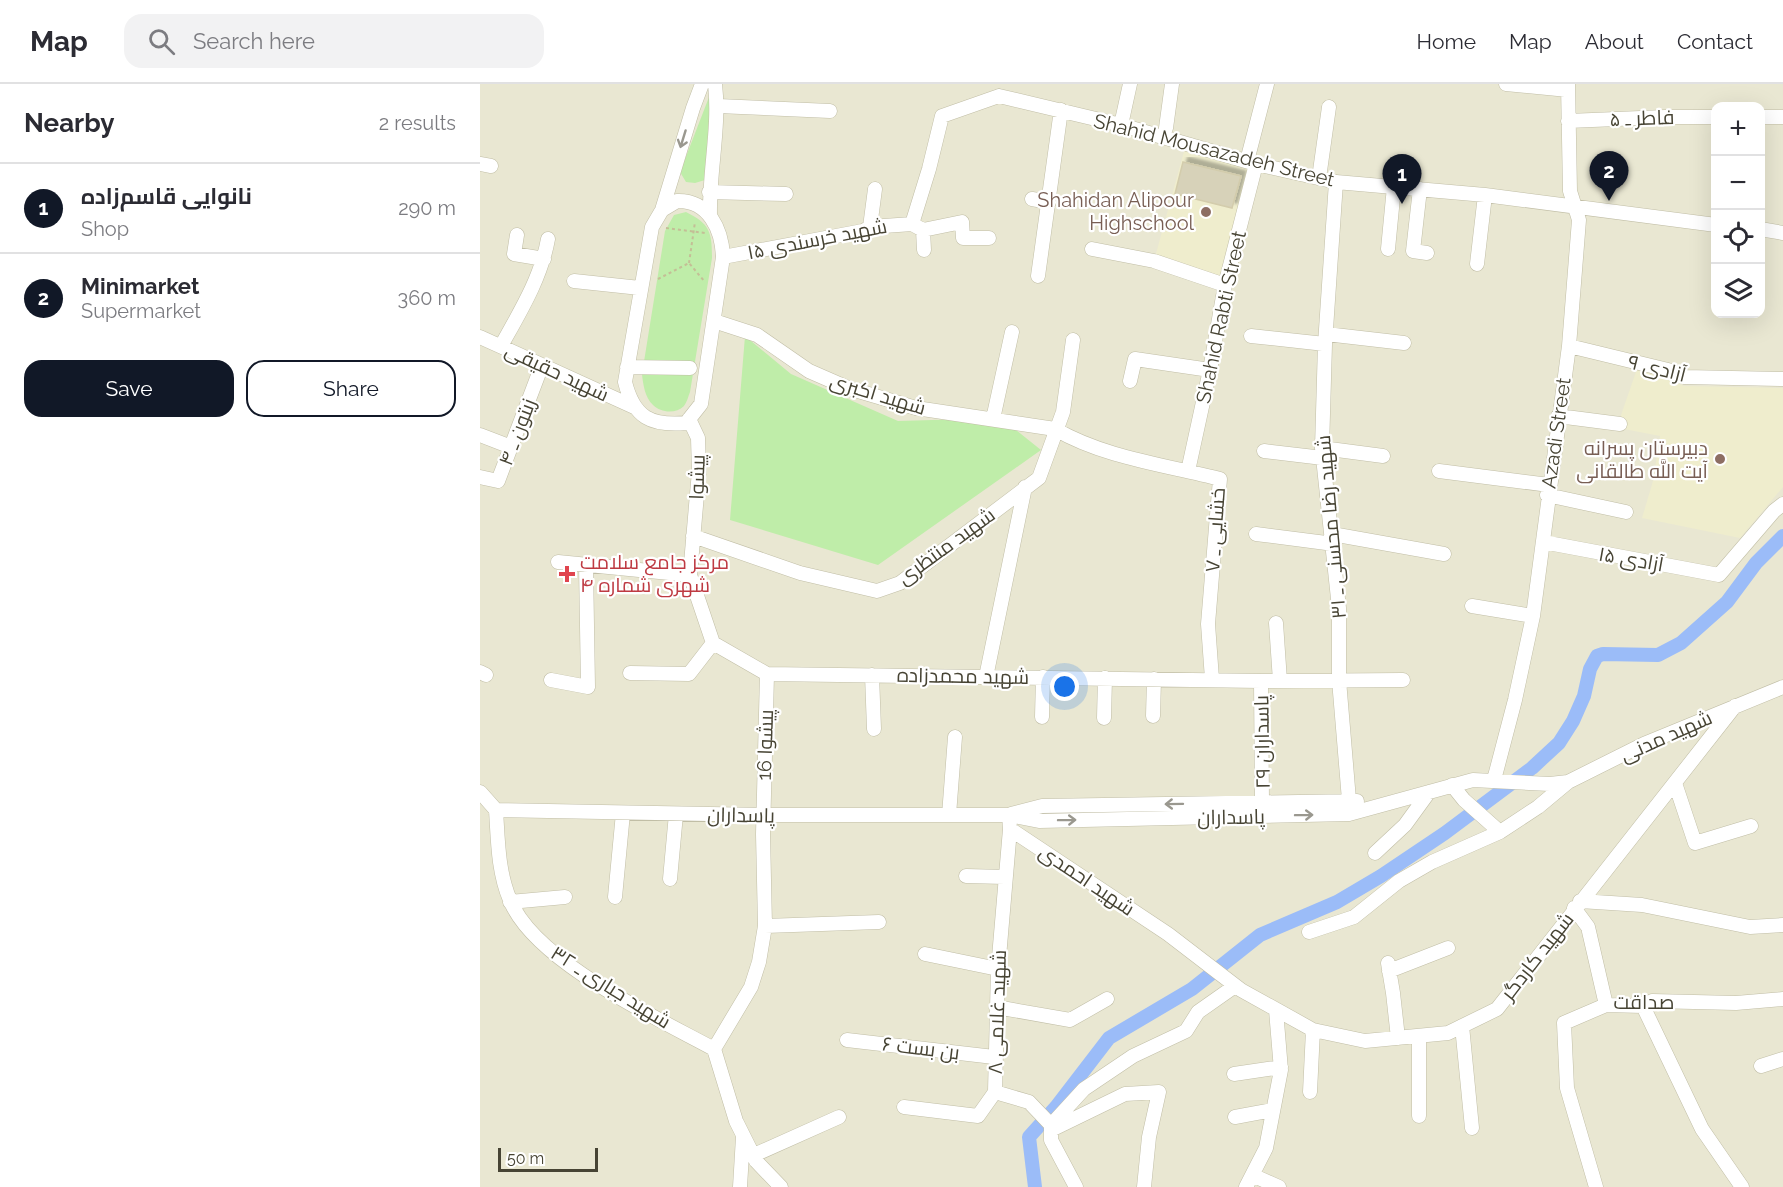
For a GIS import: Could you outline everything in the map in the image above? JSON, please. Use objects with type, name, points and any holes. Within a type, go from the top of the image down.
[{"type":"street","points":[[634,407],[628,397],[625,382],[651,226],[662,210],[702,84]]},
{"type":"street","points":[[689,418],[701,404],[723,257],[720,236],[710,215],[709,192],[718,106],[715,84]]},
{"type":"street","points":[[1121,125],[1130,84]]},
{"type":"street","points":[[1166,128],[1172,84]]},
{"type":"street","name":"Shahid Rabti Street","points":[[1188,471],[1267,84]]},
{"type":"street","points":[[1506,84],[1568,87]]},
{"type":"street","name":"Azadi Street","points":[[1499,780],[1533,616],[1569,346],[1579,220],[1570,191],[1568,87]]},
{"type":"street","points":[[924,250],[918,227],[942,116],[1001,90]]},
{"type":"street","name":"Shahid Mousazadeh Street","points":[[1001,90],[1060,110],[1252,163],[1336,182],[1485,195],[1711,224]]},
{"type":"street","points":[[718,106],[830,111]]},
{"type":"street","points":[[1319,178],[1329,107]]},
{"type":"street","points":[[1038,276],[1060,110]]},
{"type":"street","name":"فاطر ـ ۵","points":[[1568,121],[1711,117]]},
{"type":"street","points":[[1765,117],[1783,117]]},
{"type":"street","name":"شهید رضا محسنی ـ ۳۱","points":[[1336,182],[1325,339],[1323,453],[1339,609],[1339,680],[1349,800]]},
{"type":"street","points":[[1388,249],[1394,187]]},
{"type":"street","points":[[870,227],[875,189]]},
{"type":"street","points":[[1420,189],[1420,252]]},
{"type":"street","points":[[709,192],[786,194]]},
{"type":"street","points":[[1477,264],[1485,195]]},
{"type":"street","points":[[1032,200],[1049,202]]},
{"type":"street","points":[[662,210],[677,201],[687,201],[698,205],[710,215]]},
{"type":"street","name":"شهید خرسندی ۱۵","points":[[723,257],[863,231],[870,227],[918,227],[962,222],[963,238],[988,238]]},
{"type":"street","points":[[1765,230],[1783,233]]},
{"type":"street","points":[[517,235],[514,254],[544,259]]},
{"type":"street","points":[[501,346],[536,280],[548,239]]},
{"type":"street","points":[[1092,249],[1154,261],[1225,285]]},
{"type":"street","points":[[574,281],[640,288]]},
{"type":"street","name":"شهید اکبری","points":[[714,321],[757,335],[809,371],[848,388],[916,408],[1055,429]]},
{"type":"street","points":[[993,419],[1012,332]]},
{"type":"street","points":[[1251,336],[1404,343]]},
{"type":"street","name":"شهید حقیقی","points":[[480,337],[634,407],[651,420],[666,425],[686,423],[689,418]]},
{"type":"street","name":"شهید منتظری","points":[[693,536],[800,573],[876,591],[900,583],[1024,487],[1039,478],[1063,412],[1073,340]]},
{"type":"street","name":"آزادی ۹","points":[[1569,346],[1668,370],[1685,377],[1783,379]]},
{"type":"street","points":[[1130,381],[1135,359],[1210,370]]},
{"type":"street","name":"زیتون ـ ۴","points":[[480,477],[498,481],[542,365]]},
{"type":"street","points":[[627,367],[690,368]]},
{"type":"street","points":[[1558,416],[1620,424]]},
{"type":"street","name":"پیشوا","points":[[689,418],[698,438],[699,471],[690,575]]},
{"type":"street","name":"خشایی ـ ۷","points":[[1055,429],[1072,439],[1138,460],[1220,479],[1208,624],[1212,679]]},
{"type":"street","points":[[480,435],[511,447]]},
{"type":"street","points":[[1264,451],[1383,456]]},
{"type":"street","points":[[1439,471],[1548,490],[1626,512]]},
{"type":"street","points":[[986,677],[1024,487]]},
{"type":"street","name":"آزادی ۱۵","points":[[1543,542],[1719,575],[1774,511],[1783,504]]},
{"type":"street","points":[[1256,534],[1333,539],[1444,554]]},
{"type":"street","points":[[558,562],[690,575],[712,643],[767,674]]},
{"type":"street","points":[[551,680],[588,687],[586,565]]},
{"type":"street","points":[[1472,606],[1533,616]]},
{"type":"street","points":[[1276,623],[1280,681]]},
{"type":"street","points":[[630,673],[689,674],[712,643]]},
{"type":"street","name":"شهید محمدزاده","points":[[767,674],[1261,681],[1403,680]]},
{"type":"street","name":"پیشوا 16","points":[[714,1049],[751,987],[759,962],[765,926],[763,815],[767,674]]},
{"type":"street","points":[[872,675],[874,729]]},
{"type":"street","points":[[1042,717],[1043,677]]},
{"type":"street","points":[[1104,718],[1105,678]]},
{"type":"street","points":[[1153,716],[1154,679]]},
{"type":"street","name":"پاسداران ۲۹","points":[[1261,681],[1262,803]]},
{"type":"street","name":"شهید مدنی","points":[[1499,780],[1550,784],[1568,782],[1644,744],[1783,687]]},
{"type":"street","name":"شهید کاردگر","points":[[1232,983],[1313,1030],[1365,1041],[1448,1034],[1497,1009],[1577,904],[1736,705]]},
{"type":"street","points":[[949,815],[955,738]]},
{"type":"street","name":"پاسداران","points":[[496,810],[763,815],[949,815],[1009,822],[1349,814],[1473,780],[1499,780]]},
{"type":"street","points":[[1309,932],[1354,917],[1399,881],[1432,862],[1500,832],[1538,807],[1568,782]]},
{"type":"street","points":[[1675,783],[1695,843],[1750,826]]},
{"type":"street","points":[[1452,785],[1464,800],[1500,832]]},
{"type":"street","points":[[480,792],[496,810]]},
{"type":"street","points":[[1375,853],[1405,825],[1429,792]]},
{"type":"street","name":"پاسداران","points":[[1009,822],[1042,806],[1349,800],[1379,804]]},
{"type":"street","name":"شهید جباری ـ ۳۲","points":[[496,810],[500,862],[510,902],[526,927],[561,960],[623,999],[714,1049]]},
{"type":"street","points":[[615,897],[623,813]]},
{"type":"street","points":[[670,879],[676,814]]},
{"type":"street","name":"۸ شهید غلامی","points":[[904,1107],[978,1116],[994,1092],[998,969],[1009,822]]},
{"type":"street","name":"شهید احمدی","points":[[1009,822],[1232,983]]},
{"type":"street","points":[[966,876],[1005,877]]},
{"type":"street","points":[[510,902],[565,897]]},
{"type":"street","points":[[1577,904],[1642,905],[1750,927],[1783,925]]},
{"type":"street","name":"صداقت","points":[[1577,904],[1588,927],[1606,1005],[1643,1006],[1652,1001],[1737,1003],[1783,999]]},
{"type":"street","points":[[765,926],[879,922]]},
{"type":"street","points":[[1398,1038],[1394,993],[1388,967],[1449,948]]},
{"type":"street","points":[[925,954],[998,969]]},
{"type":"street","points":[[1051,1127],[1084,1089],[1133,1056],[1186,1031],[1198,1012],[1232,983]]},
{"type":"street","points":[[996,1007],[1070,1020],[1107,999]]},
{"type":"street","points":[[1596,1187],[1567,1088],[1564,1023],[1606,1005]]},
{"type":"street","points":[[1643,1006],[1702,1129],[1742,1187]]},
{"type":"street","points":[[1276,1010],[1281,1066],[1266,1148],[1249,1181],[1279,1187]]},
{"type":"street","points":[[1462,1026],[1472,1128]]},
{"type":"street","points":[[1310,1092],[1313,1030]]},
{"type":"street","points":[[1419,1036],[1419,1116]]},
{"type":"street","name":"بن بست ۶","points":[[847,1040],[994,1057]]},
{"type":"street","points":[[714,1049],[736,1121],[754,1155],[782,1187]]},
{"type":"street","points":[[1761,1066],[1783,1059]]},
{"type":"street","points":[[1234,1074],[1281,1066]]},
{"type":"street","points":[[994,1092],[1029,1101],[1051,1127],[1051,1140],[1076,1187]]},
{"type":"street","points":[[1051,1127],[1125,1094],[1159,1092],[1149,1137],[1144,1187]]},
{"type":"street","points":[[1235,1117],[1273,1110]]},
{"type":"street","points":[[754,1155],[839,1117]]},
{"type":"street","points":[[740,1187],[743,1135]]},
{"type":"path","points":[[688,263],[698,205]]},
{"type":"path","points":[[651,226],[720,236]]},
{"type":"path","points":[[640,288],[688,263]]},
{"type":"path","points":[[688,263],[717,296]]},
{"type":"shaded area","points":[[480,84],[1783,84],[1783,1187],[480,1187]]},
{"type":"shaded area","name":"Shahidan Alipour Highschool","points":[[1186,144],[1256,164],[1225,285],[1154,261]]},
{"type":"shaded area","name":"دبیرستان پسرانه آیت اللَّه طالقانی","points":[[1637,369],[1684,386],[1783,388],[1783,487],[1740,538],[1642,518],[1653,481],[1660,436],[1619,428],[1621,415]]},
{"type":"green space","points":[[711,92],[705,180],[695,183],[686,182],[680,172]]},
{"type":"green space","points":[[686,212],[705,225],[708,230],[712,258],[690,392],[681,409],[668,412],[656,408],[650,402],[642,374],[665,231],[674,215]]},
{"type":"green space","points":[[745,336],[791,374],[898,421],[1001,418],[1041,450],[878,565],[730,520]]},
{"type":"building","points":[[1183,162],[1241,176],[1232,208],[1175,194]]},
{"type":"waterway","points":[[1035,1187],[1029,1137],[1056,1107],[1109,1038],[1192,989],[1260,935],[1337,902],[1445,833],[1532,768],[1559,743],[1573,721],[1584,696],[1590,669],[1597,656],[1603,654],[1658,655],[1681,643],[1727,602],[1756,563],[1783,536]]},
{"type":"place","name":"Minimarket","points":[[1609,201]]},
{"type":"place","name":"نانوایی قاسم‌زاده","points":[[1402,204]]},
{"type":"place","name":"Shahidan Alipour Highschool","points":[[1206,212]]},
{"type":"place","name":"دبیرستان پسرانه آیت اللَّه طالقانی","points":[[1720,459]]},
{"type":"place","name":"مرکز جامع سلامت شهری شماره ۴","points":[[567,574]]}]
